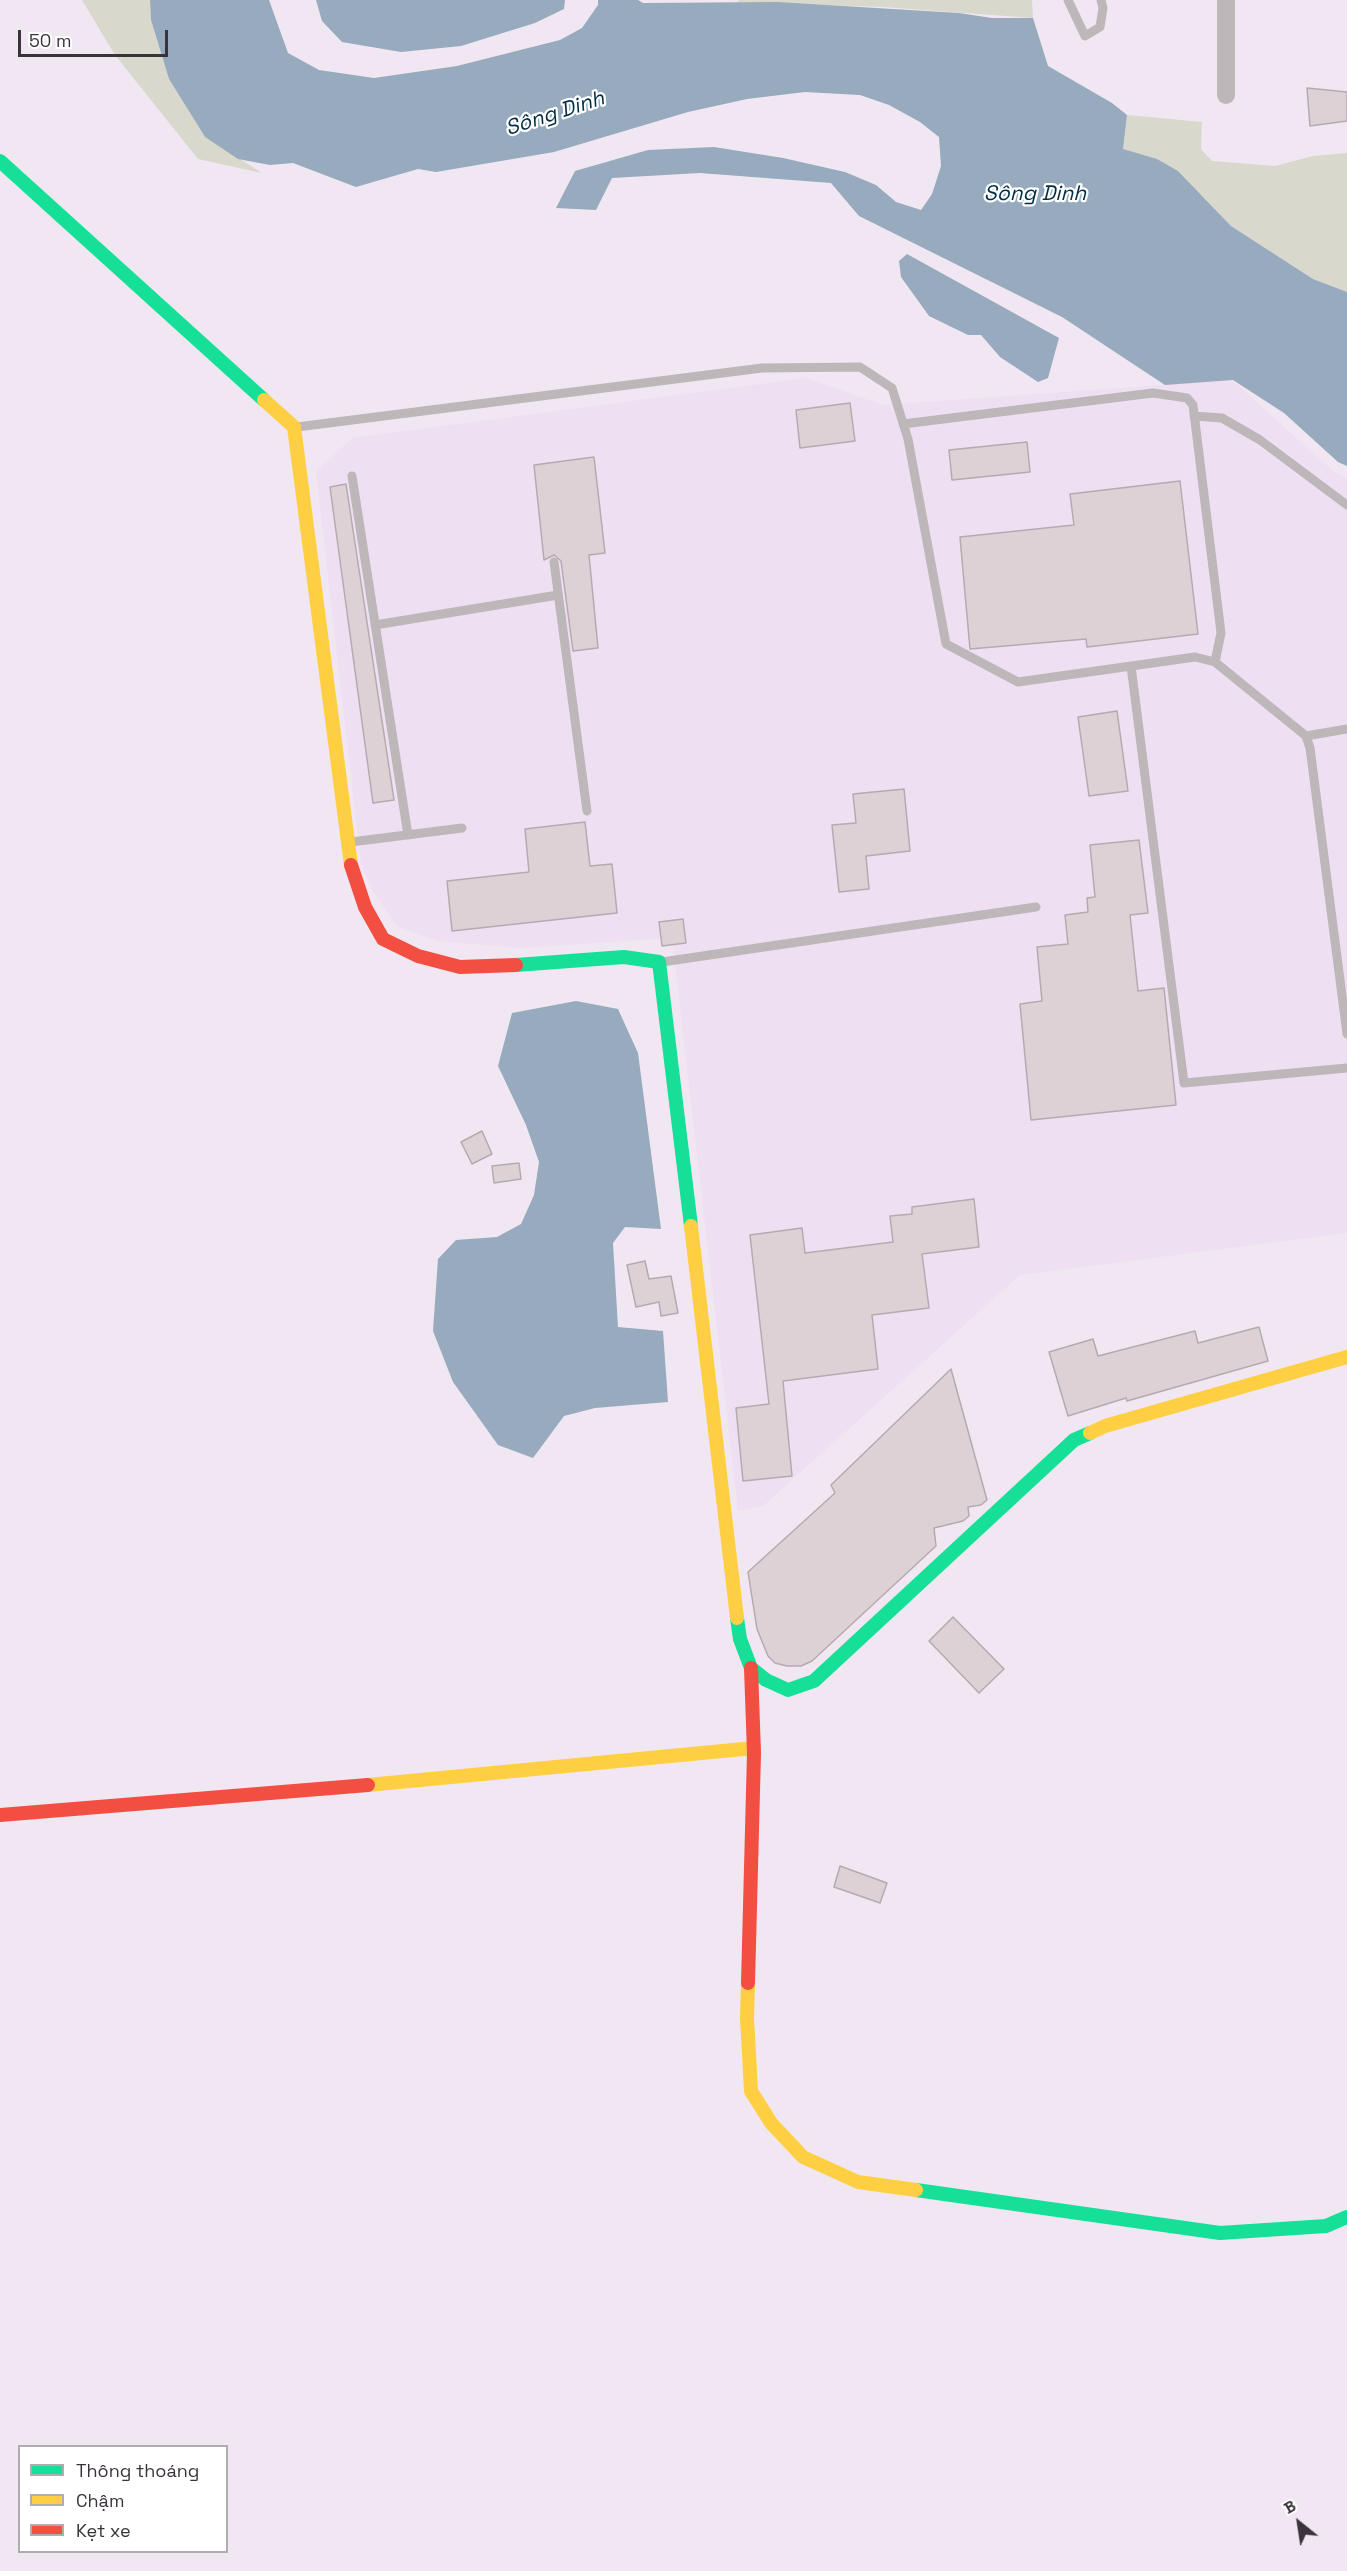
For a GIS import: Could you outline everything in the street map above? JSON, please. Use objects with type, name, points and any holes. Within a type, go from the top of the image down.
[{"type":"street","points":[[1226,0],[1226,95]]},
{"type":"street","points":[[0,161],[294,427],[351,865],[365,908],[383,939],[418,956],[460,967],[553,964],[624,957],[659,962],[740,1639],[751,1668],[754,1748],[747,2018],[752,2091],[771,2123],[803,2157],[858,2182],[1220,2233],[1326,2226],[1347,2217]]},
{"type":"street","points":[[751,1668],[766,1680],[788,1690],[814,1681],[1074,1440],[1105,1426],[1347,1357]]},
{"type":"street","points":[[0,1815],[260,1795],[754,1748]]},
{"type":"lane","points":[[1068,0],[1084,36],[1100,27],[1103,8],[1101,0]]},
{"type":"lane","points":[[294,427],[762,368],[860,367],[891,388],[903,424],[946,644],[1018,682],[1195,657],[1215,662],[1306,736],[1310,748],[1347,1034]]},
{"type":"lane","points":[[903,424],[1153,393],[1187,398],[1193,405],[1221,633],[1215,662]]},
{"type":"lane","points":[[1194,416],[1222,418],[1260,440],[1347,505]]},
{"type":"lane","points":[[352,476],[408,835]]},
{"type":"lane","points":[[554,562],[586,811]]},
{"type":"lane","points":[[375,625],[558,595]]},
{"type":"lane","points":[[1131,666],[1184,1083],[1347,1068]]},
{"type":"lane","points":[[1306,736],[1347,729]]},
{"type":"lane","points":[[348,842],[462,828]]},
{"type":"lane","points":[[659,962],[1036,907]]},
{"type":"shaded area","points":[[82,0],[150,0],[151,20],[169,79],[205,137],[262,173],[198,159],[115,55]]},
{"type":"shaded area","points":[[739,0],[1032,0],[1033,18],[883,7],[737,2]]},
{"type":"shaded area","points":[[1127,115],[1202,122],[1201,149],[1212,161],[1275,166],[1313,156],[1347,153],[1347,292],[1313,279],[1231,226],[1178,171],[1123,149]]},
{"type":"shaded area","points":[[806,378],[883,405],[1232,380],[1333,471],[1347,479],[1347,1233],[1020,1275],[763,1506],[738,1511],[672,938],[521,948],[437,941],[397,926],[372,890],[361,864],[316,472],[352,438]]},
{"type":"water","name":"Sông Dinh","points":[[150,0],[269,0],[288,53],[319,70],[374,78],[457,66],[560,40],[582,28],[598,5],[598,0],[638,0],[643,3],[777,2],[959,13],[992,18],[1033,18],[1048,66],[1112,103],[1127,115],[1123,149],[1157,159],[1178,171],[1231,226],[1313,279],[1347,292],[1347,466],[1338,462],[1284,413],[1233,380],[1165,385],[1062,317],[859,216],[831,183],[700,173],[612,178],[596,210],[556,208],[575,171],[648,150],[714,147],[783,158],[845,172],[876,185],[896,202],[921,210],[932,194],[941,166],[939,137],[920,122],[889,105],[860,95],[805,92],[747,99],[688,112],[554,152],[436,172],[418,169],[356,187],[293,163],[270,165],[238,159],[205,137],[169,79],[151,20]]},
{"type":"water","points":[[316,0],[565,0],[564,9],[535,23],[461,46],[401,52],[342,42],[322,21]]},
{"type":"water","points":[[907,254],[1059,338],[1048,378],[1038,382],[1000,357],[981,335],[968,335],[929,316],[901,277],[899,261]]},
{"type":"water","points":[[576,1001],[618,1009],[638,1053],[661,1229],[625,1227],[613,1243],[618,1327],[663,1331],[668,1402],[595,1408],[564,1416],[533,1458],[498,1445],[453,1382],[433,1331],[438,1259],[456,1240],[497,1237],[521,1224],[534,1195],[539,1162],[526,1125],[498,1066],[512,1013]]},
{"type":"building","points":[[1307,88],[1347,92],[1347,121],[1310,126]]},
{"type":"building","points":[[850,403],[855,441],[800,448],[796,410]]},
{"type":"building","points":[[1027,442],[1030,472],[952,480],[949,450]]},
{"type":"building","points":[[594,457],[605,553],[589,555],[598,648],[573,651],[561,561],[554,555],[544,560],[534,465]]},
{"type":"building","points":[[1180,481],[1198,634],[1087,647],[1086,639],[970,649],[960,537],[1074,525],[1070,494]]},
{"type":"building","points":[[346,484],[394,800],[373,803],[330,487]]},
{"type":"building","points":[[1117,711],[1128,791],[1089,796],[1078,717]]},
{"type":"building","points":[[904,789],[910,851],[866,856],[869,889],[839,892],[832,825],[856,823],[853,794]]},
{"type":"building","points":[[585,822],[590,866],[612,864],[617,913],[452,931],[447,881],[529,872],[525,829]]},
{"type":"building","points":[[1139,840],[1148,913],[1130,915],[1138,991],[1164,988],[1176,1105],[1031,1120],[1020,1004],[1042,1001],[1037,947],[1068,944],[1065,915],[1088,912],[1087,898],[1095,897],[1090,845]]},
{"type":"building","points":[[683,919],[686,943],[662,946],[659,922]]},
{"type":"building","points":[[482,1131],[492,1154],[472,1164],[461,1142]]},
{"type":"building","points":[[519,1163],[521,1179],[494,1183],[492,1166]]},
{"type":"building","points":[[974,1199],[979,1247],[922,1254],[929,1308],[872,1315],[878,1369],[783,1381],[792,1476],[743,1481],[736,1408],[769,1404],[750,1235],[802,1228],[805,1253],[893,1242],[890,1216],[912,1214],[912,1207]]},
{"type":"building","points":[[645,1261],[649,1279],[671,1276],[678,1313],[661,1316],[659,1302],[636,1307],[627,1265]]},
{"type":"building","points":[[1259,1327],[1268,1361],[1127,1401],[1126,1398],[1068,1416],[1049,1352],[1093,1339],[1098,1356],[1195,1331],[1198,1343]]},
{"type":"building","points":[[951,1369],[987,1500],[981,1505],[968,1507],[969,1516],[963,1521],[934,1528],[936,1546],[812,1661],[801,1666],[775,1663],[768,1656],[757,1629],[748,1572],[835,1493],[831,1485]]},
{"type":"building","points":[[953,1617],[1004,1669],[979,1693],[929,1641]]},
{"type":"building","points":[[840,1866],[887,1883],[880,1903],[834,1887]]},
{"type":"traffic: fast","points":[[0,161],[264,400]]},
{"type":"traffic: fast","points":[[516,965],[624,957],[659,962],[691,1226]]},
{"type":"traffic: fast","points":[[737,1618],[740,1639],[751,1668],[766,1680],[788,1690],[814,1681],[1074,1440],[1090,1433]]},
{"type":"traffic: fast","points":[[916,2190],[1220,2233],[1326,2226],[1347,2217]]},
{"type":"traffic: slow","points":[[264,400],[294,427],[351,865]]},
{"type":"traffic: slow","points":[[691,1226],[737,1618]]},
{"type":"traffic: slow","points":[[1090,1433],[1105,1426],[1347,1357]]},
{"type":"traffic: slow","points":[[368,1785],[754,1748]]},
{"type":"traffic: slow","points":[[748,1983],[747,2018],[751,2091],[771,2123],[803,2157],[858,2182],[916,2190]]},
{"type":"traffic: jam","points":[[351,865],[365,907],[383,939],[418,956],[460,967],[516,965]]},
{"type":"traffic: jam","points":[[748,1983],[754,1753],[751,1668]]},
{"type":"traffic: jam","points":[[0,1815],[368,1785]]}]
